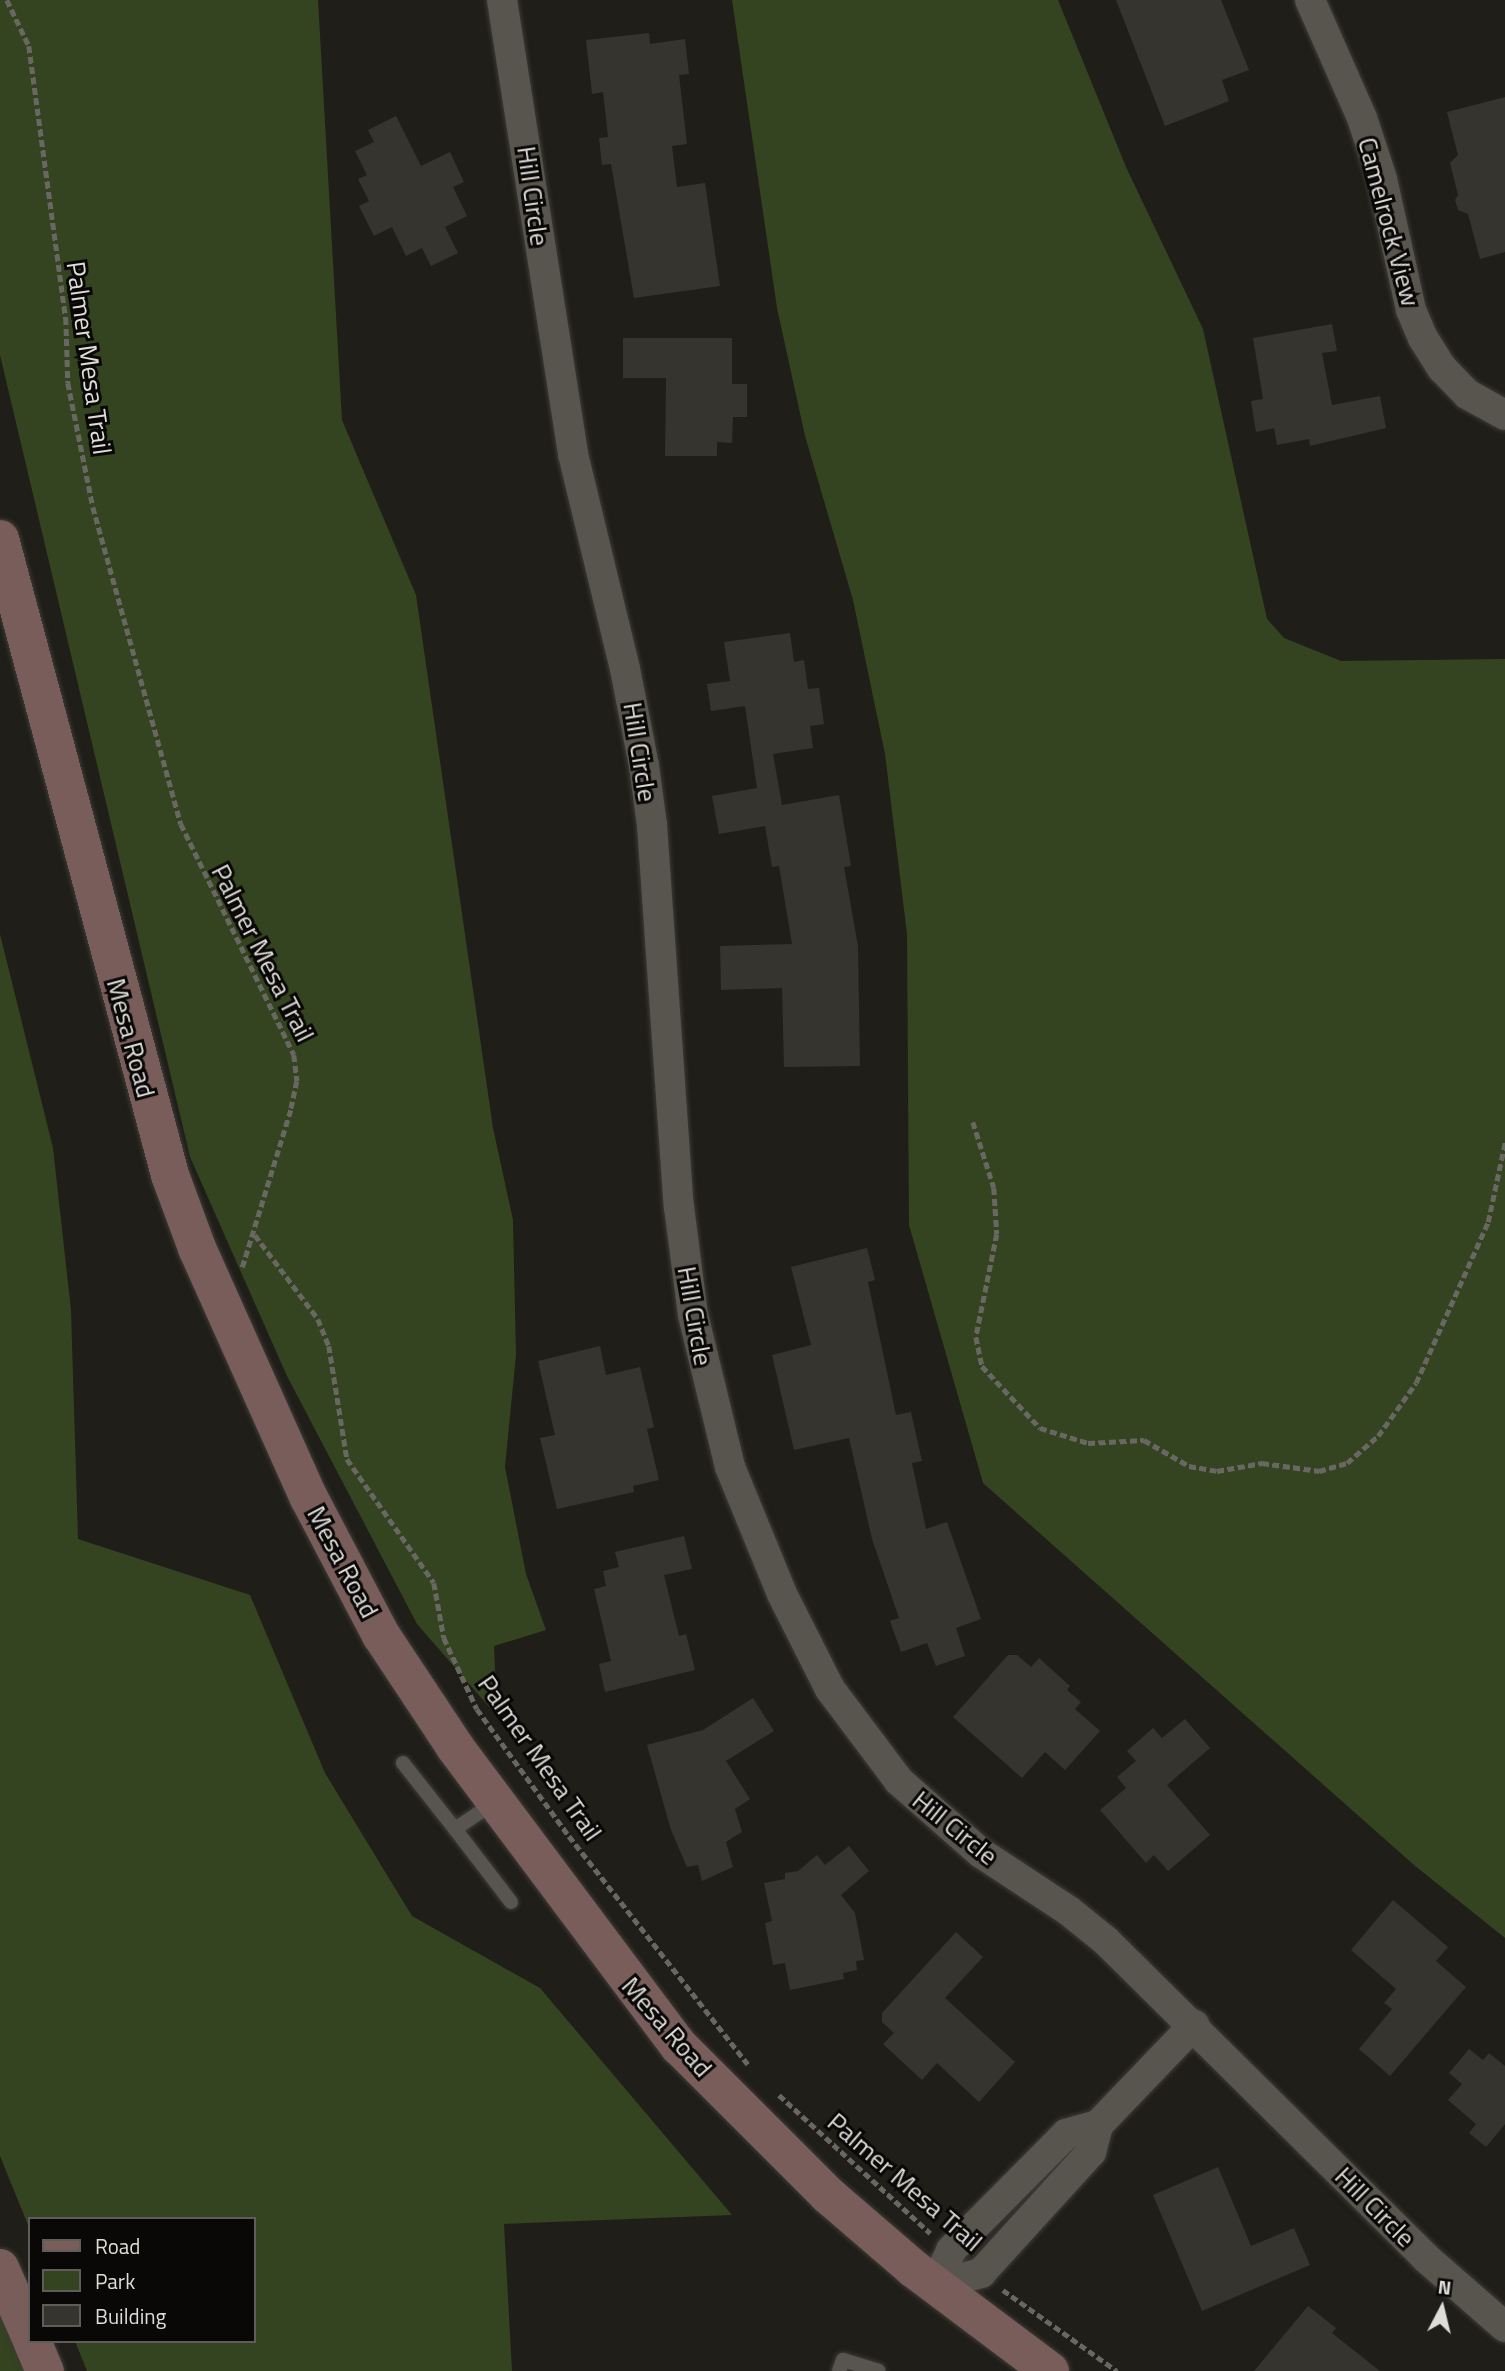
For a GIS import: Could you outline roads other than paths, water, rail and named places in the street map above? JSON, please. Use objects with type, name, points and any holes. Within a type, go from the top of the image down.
[{"type":"main road","name":"Mesa Road","points":[[0,538],[154,1124],[197,1248],[347,1574],[415,1688],[496,1802],[679,2046],[828,2195],[935,2285],[1050,2371]]},
{"type":"main road","points":[[0,2267],[28,2331]]},
{"type":"main road","points":[[33,2343],[45,2371]]},
{"type":"street","name":"Hill Circle","points":[[502,0],[573,454],[625,669],[644,766],[684,1254],[708,1390],[730,1466],[806,1645],[864,1740],[940,1821],[1069,1911],[1194,2025],[1426,2258],[1505,2327]]},
{"type":"street","name":"Camelrock View","points":[[1310,0],[1370,142],[1411,310],[1423,338],[1442,368],[1467,394],[1505,415]]},
{"type":"street","points":[[935,2285],[981,2273],[1091,2152],[1098,2125],[1194,2025]]},
{"type":"street","points":[[935,2285],[951,2250],[1066,2134],[1098,2125]]},
{"type":"street","points":[[1012,2188],[1038,2212]]},
{"type":"lane","points":[[403,1763],[511,1902]]},
{"type":"lane","points":[[455,1829],[496,1802]]},
{"type":"lane","points":[[839,2371],[843,2360],[878,2371]]}]
